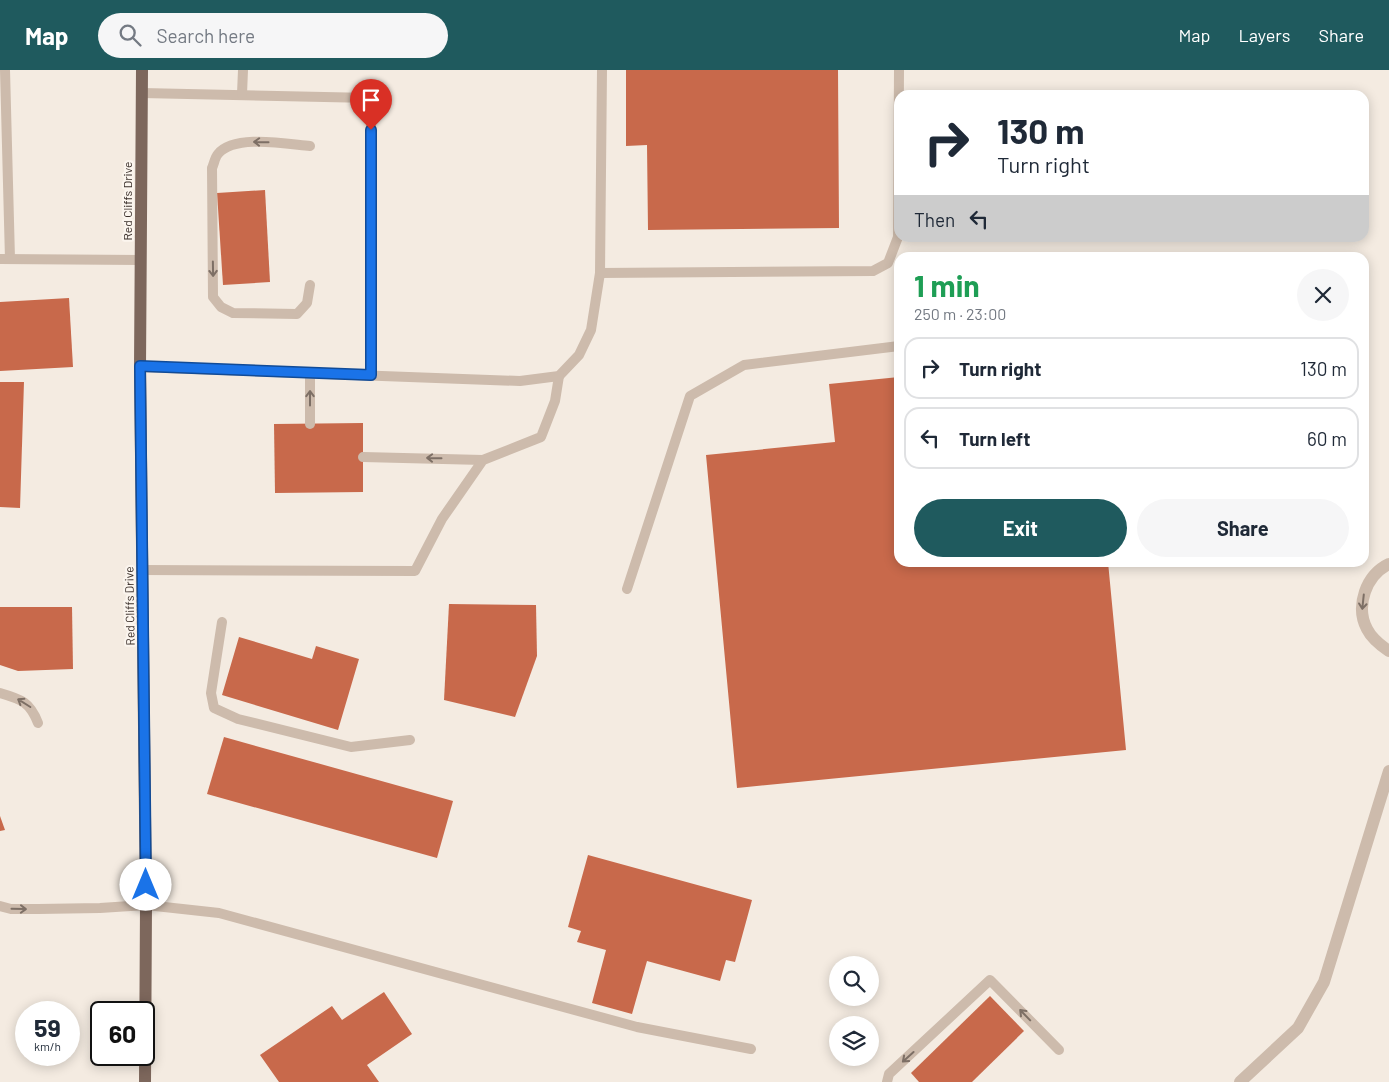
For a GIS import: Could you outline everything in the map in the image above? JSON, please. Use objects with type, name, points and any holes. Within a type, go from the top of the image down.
[{"type":"main road","name":"Red Cliffs Drive","points":[[142,70],[140,366],[146,905],[145,1082]]},
{"type":"street","points":[[1389,564],[1371,579],[1363,594],[1362,611],[1366,627],[1375,641],[1389,651]]},
{"type":"street","points":[[1240,1082],[1298,1028],[1324,982],[1389,771]]},
{"type":"lane","points":[[5,70],[5,259],[141,260]]},
{"type":"lane","points":[[242,94],[243,70]]},
{"type":"lane","points":[[363,457],[483,460],[541,437],[555,401],[559,376],[579,355],[591,330],[600,273],[602,70]]},
{"type":"lane","points":[[899,70],[899,90]]},
{"type":"lane","points":[[142,93],[371,98],[371,375]]},
{"type":"lane","points":[[310,146],[258,142],[230,145],[218,154],[212,168],[214,297],[221,307],[233,313],[297,314],[307,303],[310,285]]},
{"type":"lane","points":[[600,273],[873,271],[888,262],[896,242]]},
{"type":"lane","points":[[626,589],[690,396],[744,364],[894,347]]},
{"type":"lane","points":[[140,366],[520,381],[559,376]]},
{"type":"lane","points":[[310,372],[310,424]]},
{"type":"lane","points":[[142,570],[415,571],[442,519],[483,460]]},
{"type":"lane","points":[[222,622],[211,694],[214,708],[238,719],[351,747],[410,740]]},
{"type":"lane","points":[[0,693],[16,698],[32,708],[38,723]]},
{"type":"lane","points":[[0,906],[11,909],[38,909],[146,905],[219,914],[637,1028],[751,1049]]},
{"type":"lane","points":[[888,1082],[889,1074],[990,980],[1059,1050]]},
{"type":"building","points":[[626,70],[838,70],[839,228],[648,230],[647,145],[626,146]]},
{"type":"building","points":[[265,190],[270,282],[223,285],[217,193]]},
{"type":"building","points":[[69,298],[73,367],[0,371],[0,302]]},
{"type":"building","points":[[894,378],[894,567],[1108,567],[1126,750],[737,788],[706,455],[835,442],[829,384]]},
{"type":"building","points":[[0,382],[24,382],[20,508],[0,507]]},
{"type":"building","points":[[363,423],[363,492],[275,493],[274,424]]},
{"type":"building","points":[[449,604],[536,605],[537,656],[515,717],[444,700]]},
{"type":"building","points":[[0,607],[72,607],[73,669],[18,671],[0,665]]},
{"type":"building","points":[[239,637],[312,659],[316,646],[359,659],[338,730],[222,695]]},
{"type":"building","points":[[224,737],[453,801],[437,858],[207,794]]},
{"type":"building","points":[[0,816],[5,830],[0,831]]},
{"type":"building","points":[[588,855],[752,900],[735,962],[726,960],[720,981],[647,961],[632,1014],[592,1003],[606,950],[577,942],[581,931],[568,927]]},
{"type":"building","points":[[384,992],[412,1034],[367,1065],[379,1082],[279,1082],[260,1055],[332,1006],[342,1020]]},
{"type":"building","points":[[990,996],[1024,1031],[972,1082],[919,1082],[911,1073]]},
{"type":"route","points":[[146,885],[140,366],[371,375],[371,130]]}]
